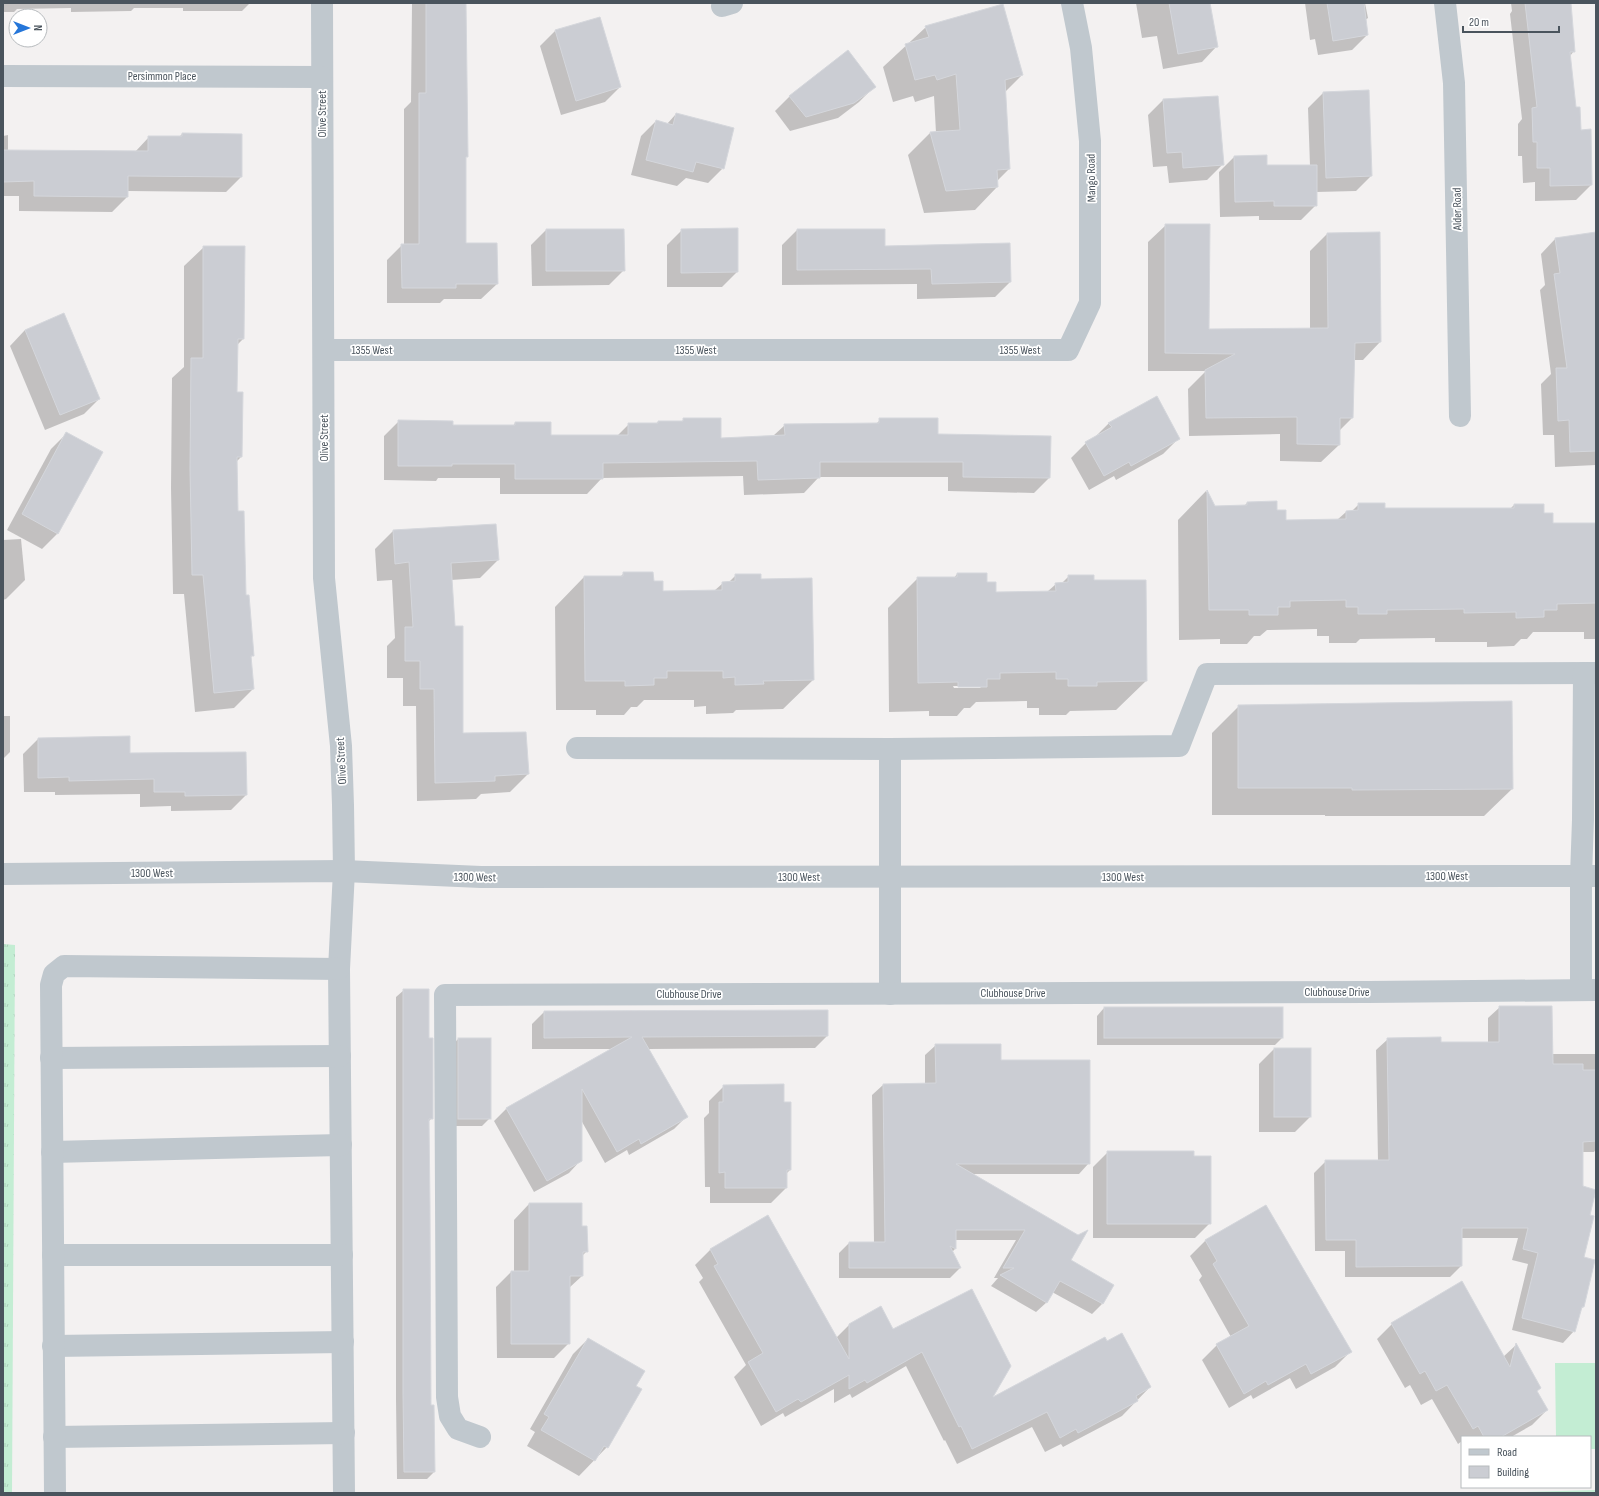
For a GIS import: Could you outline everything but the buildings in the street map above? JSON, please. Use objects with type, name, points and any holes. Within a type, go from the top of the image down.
[{"type":"street","name":"Olive Street","points":[[322,3],[321,77],[324,350],[324,578],[341,746],[344,871],[338,969],[344,1493]]},
{"type":"street","name":"Mango Road","points":[[1068,350],[1090,303],[1090,140],[1081,48],[1072,3]]},
{"type":"street","name":"Alder Road","points":[[1445,3],[1454,83],[1460,416]]},
{"type":"street","name":"Persimmon Place","points":[[3,76],[321,77]]},
{"type":"street","name":"1355 West","points":[[324,350],[1068,350]]},
{"type":"street","points":[[577,748],[890,749],[1179,746],[1207,674],[1590,673]]},
{"type":"street","name":"Clubhouse Drive","points":[[480,1437],[458,1429],[450,1416],[447,1398],[444,995],[1589,990],[1588,876],[1583,820],[1590,673]]},
{"type":"street","points":[[890,749],[890,994]]},
{"type":"street","name":"1300 West","points":[[3,874],[344,871],[481,877],[1588,876]]},
{"type":"street","points":[[55,1493],[50,985],[54,974],[64,966],[338,969]]},
{"type":"street","points":[[51,1058],[340,1056]]},
{"type":"street","points":[[52,1152],[341,1145]]},
{"type":"street","points":[[53,1255],[342,1255]]},
{"type":"street","points":[[53,1346],[343,1342]]},
{"type":"street","points":[[54,1437],[344,1433]]},
{"type":"green space","points":[[3,944],[15,945],[12,1493],[3,1493]]},
{"type":"green space","points":[[1555,1363],[1596,1363],[1596,1449],[1591,1449],[1591,1436],[1556,1436]]},
{"type":"green space","points":[[1596,1490],[1596,1493],[1492,1493]]}]
